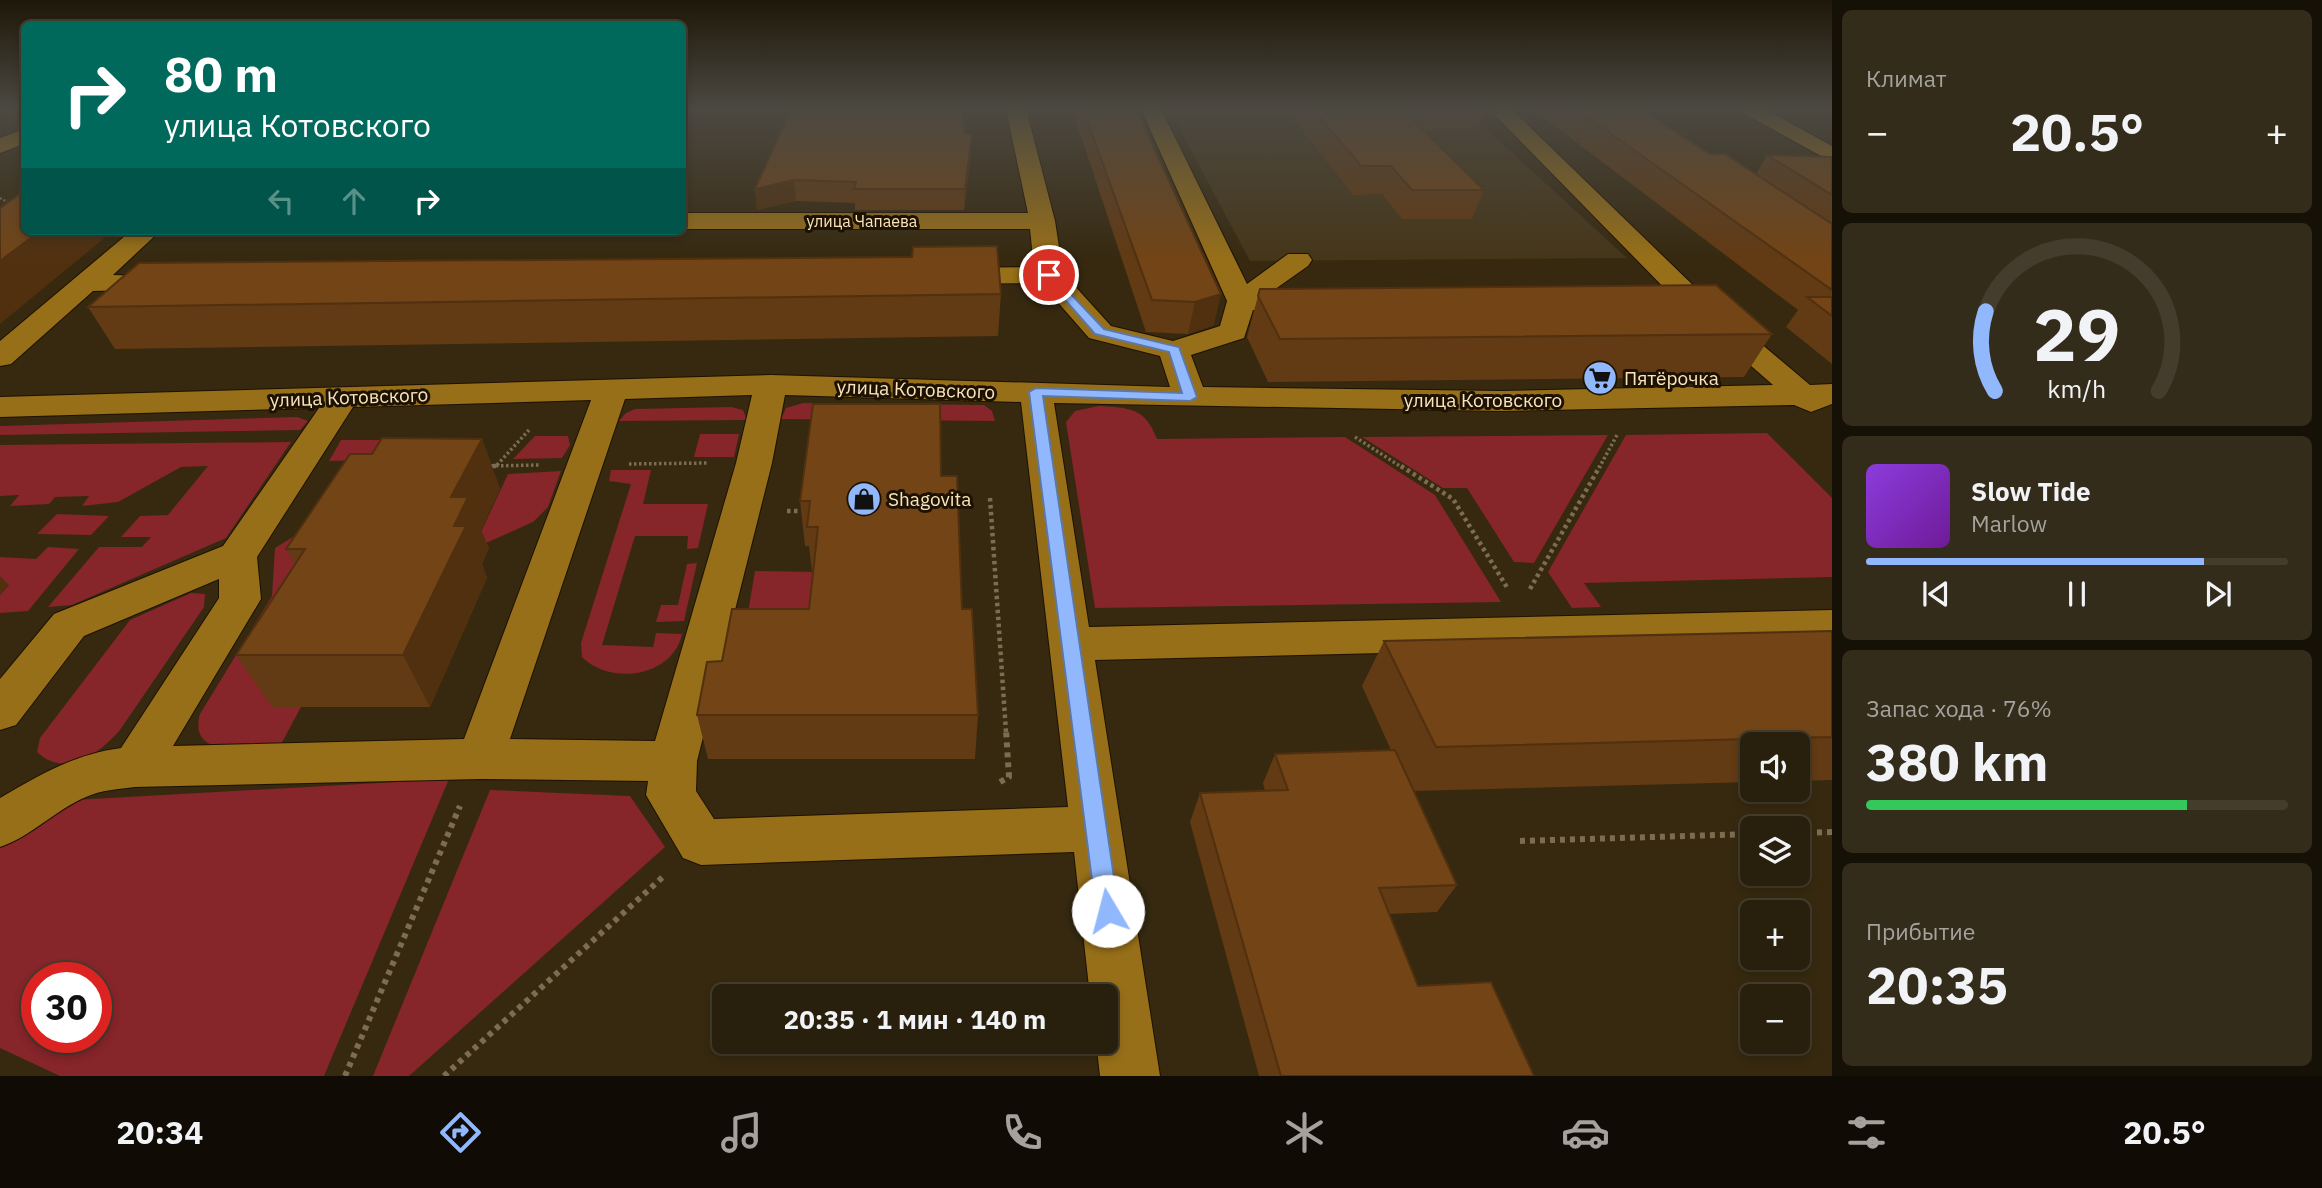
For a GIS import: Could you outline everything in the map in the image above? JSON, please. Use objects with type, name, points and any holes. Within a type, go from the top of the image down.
[{"type":"street","points":[[1028,159],[1042,221],[1049,275],[1100,332],[1174,350],[1233,332],[1241,301],[1175,159]]},
{"type":"street","points":[[1550,159],[1690,298],[1817,394],[1832,420]]},
{"type":"street","name":"улица Чапаева","points":[[686,221],[1042,221]]},
{"type":"street","points":[[0,357],[142,235]]},
{"type":"street","points":[[1241,301],[1298,261]]},
{"type":"street","points":[[925,276],[1049,275]]},
{"type":"street","points":[[86,284],[193,283]]},
{"type":"street","points":[[1649,298],[1690,298]]},
{"type":"street","points":[[1241,301],[1336,300]]},
{"type":"street","points":[[1174,350],[1190,397]]},
{"type":"street","points":[[771,384],[754,463],[673,761],[671,795],[702,842],[1097,829]]},
{"type":"street","name":"улица Котовского","points":[[0,407],[771,384],[1190,397],[1502,401],[1817,394]]},
{"type":"street","points":[[480,759],[612,388]]},
{"type":"street","points":[[1036,392],[1130,1076]]},
{"type":"street","points":[[0,712],[69,625],[237,556],[343,397]]},
{"type":"street","points":[[135,766],[240,598],[237,556]]},
{"type":"street","points":[[1069,644],[1527,620],[1832,626]]},
{"type":"street","points":[[0,825],[70,781],[103,771],[135,766],[480,759],[673,761]]},
{"type":"path","points":[[0,198],[16,207]]},
{"type":"path","points":[[486,473],[529,430]]},
{"type":"path","points":[[1527,620],[1617,434]]},
{"type":"path","points":[[1354,437],[1453,499],[1527,620]]},
{"type":"path","points":[[345,1076],[480,759]]},
{"type":"path","points":[[1810,832],[1832,832]]},
{"type":"path","points":[[1520,841],[1740,834]]},
{"type":"shaded area","points":[[1196,159],[1519,159],[1627,258],[1250,261]]},
{"type":"shaded area","points":[[803,403],[984,405],[992,411],[995,421],[781,419],[786,408]]},
{"type":"shaded area","points":[[1099,406],[1135,411],[1147,421],[1157,439],[1345,437],[1435,495],[1501,602],[1095,608],[1066,422],[1075,411]]},
{"type":"shaded area","points":[[731,407],[743,410],[747,420],[619,421],[626,413],[635,409]]},
{"type":"shaded area","points":[[297,417],[308,421],[300,430],[0,435],[0,426]]},
{"type":"shaded area","points":[[1767,433],[1832,498],[1832,577],[1584,583],[1601,607],[1572,608],[1548,572],[1626,435]]},
{"type":"shaded area","points":[[700,434],[739,434],[734,457],[694,457]]},
{"type":"shaded area","points":[[1608,435],[1534,563],[1514,562],[1467,488],[1443,488],[1362,437]]},
{"type":"shaded area","points":[[535,436],[568,436],[570,445],[562,458],[513,459]]},
{"type":"shaded area","points":[[341,440],[420,440],[444,458],[329,461]]},
{"type":"shaded area","points":[[291,442],[226,538],[72,605],[48,607],[99,547],[142,547],[151,537],[121,537],[140,516],[168,515],[208,466],[181,467],[118,502],[82,506],[89,496],[55,497],[49,504],[10,506],[19,495],[0,496],[0,445]]},
{"type":"shaded area","points":[[611,470],[651,470],[643,504],[708,504],[698,548],[687,549],[688,536],[635,536],[602,645],[653,647],[656,633],[682,634],[676,649],[667,660],[654,668],[624,674],[594,666],[582,657],[581,643],[631,484],[609,481]]},
{"type":"shaded area","points":[[561,471],[548,507],[533,522],[473,549],[508,474]]},
{"type":"shaded area","points":[[57,514],[109,516],[91,535],[37,534]]},
{"type":"shaded area","points":[[298,534],[301,707],[279,748],[238,749],[212,745],[203,739],[198,729],[200,714],[272,596],[275,548]]},
{"type":"shaded area","points":[[48,547],[79,549],[28,611],[0,613],[0,595],[8,586],[0,585],[0,557],[36,559]]},
{"type":"shaded area","points":[[697,563],[684,621],[656,622],[661,605],[678,605],[687,564]]},
{"type":"shaded area","points":[[755,571],[822,572],[814,654],[741,654]]},
{"type":"shaded area","points":[[191,593],[205,594],[204,607],[112,739],[82,760],[70,763],[48,760],[37,752],[40,738],[130,620]]},
{"type":"shaded area","points":[[449,779],[324,1076],[60,1076],[0,1048],[0,848],[74,800]]},
{"type":"shaded area","points":[[490,790],[630,796],[665,847],[409,1076],[373,1076]]},
{"type":"building","points":[[768,159],[969,159],[965,189],[854,189],[856,182],[794,180],[755,189]]},
{"type":"building","points":[[1101,159],[1159,159],[1221,294],[1195,302],[1152,300]]},
{"type":"building","points":[[1355,159],[1453,159],[1484,190],[1412,190],[1391,166],[1361,166]]},
{"type":"building","points":[[1647,159],[1733,159],[1832,224],[1832,290]]},
{"type":"building","points":[[1774,159],[1832,159],[1832,195]]},
{"type":"building","points":[[21,193],[21,235],[35,235],[0,261],[0,208]]},
{"type":"building","points":[[997,246],[1001,294],[88,307],[139,263],[912,257],[913,247]]},
{"type":"building","points":[[1716,285],[1772,334],[1280,339],[1258,296],[1260,289]]},
{"type":"building","points":[[1807,297],[1832,297],[1832,316]]},
{"type":"building","points":[[813,404],[940,404],[941,476],[957,476],[962,609],[972,609],[978,715],[697,715],[707,662],[722,661],[732,609],[809,609],[818,527],[807,527],[810,501],[800,501]]},
{"type":"building","points":[[382,438],[482,439],[451,497],[468,497],[454,526],[466,526],[403,655],[236,655],[305,549],[286,549],[350,454],[372,454]]},
{"type":"building","points":[[1832,631],[1832,737],[1810,738],[1810,732],[1740,732],[1740,739],[1436,747],[1384,641]]},
{"type":"building","points":[[1395,750],[1457,885],[1379,888],[1418,986],[1491,982],[1534,1076],[1281,1076],[1200,793],[1288,790],[1275,754]]},
{"type":"place","name":"Пятёрочка","points":[[1600,378]]},
{"type":"place","name":"Shagovita","points":[[864,499]]},
{"type":"route","points":[[1049,275],[1100,332],[1174,350],[1190,397],[1036,392],[1108,911]]}]
